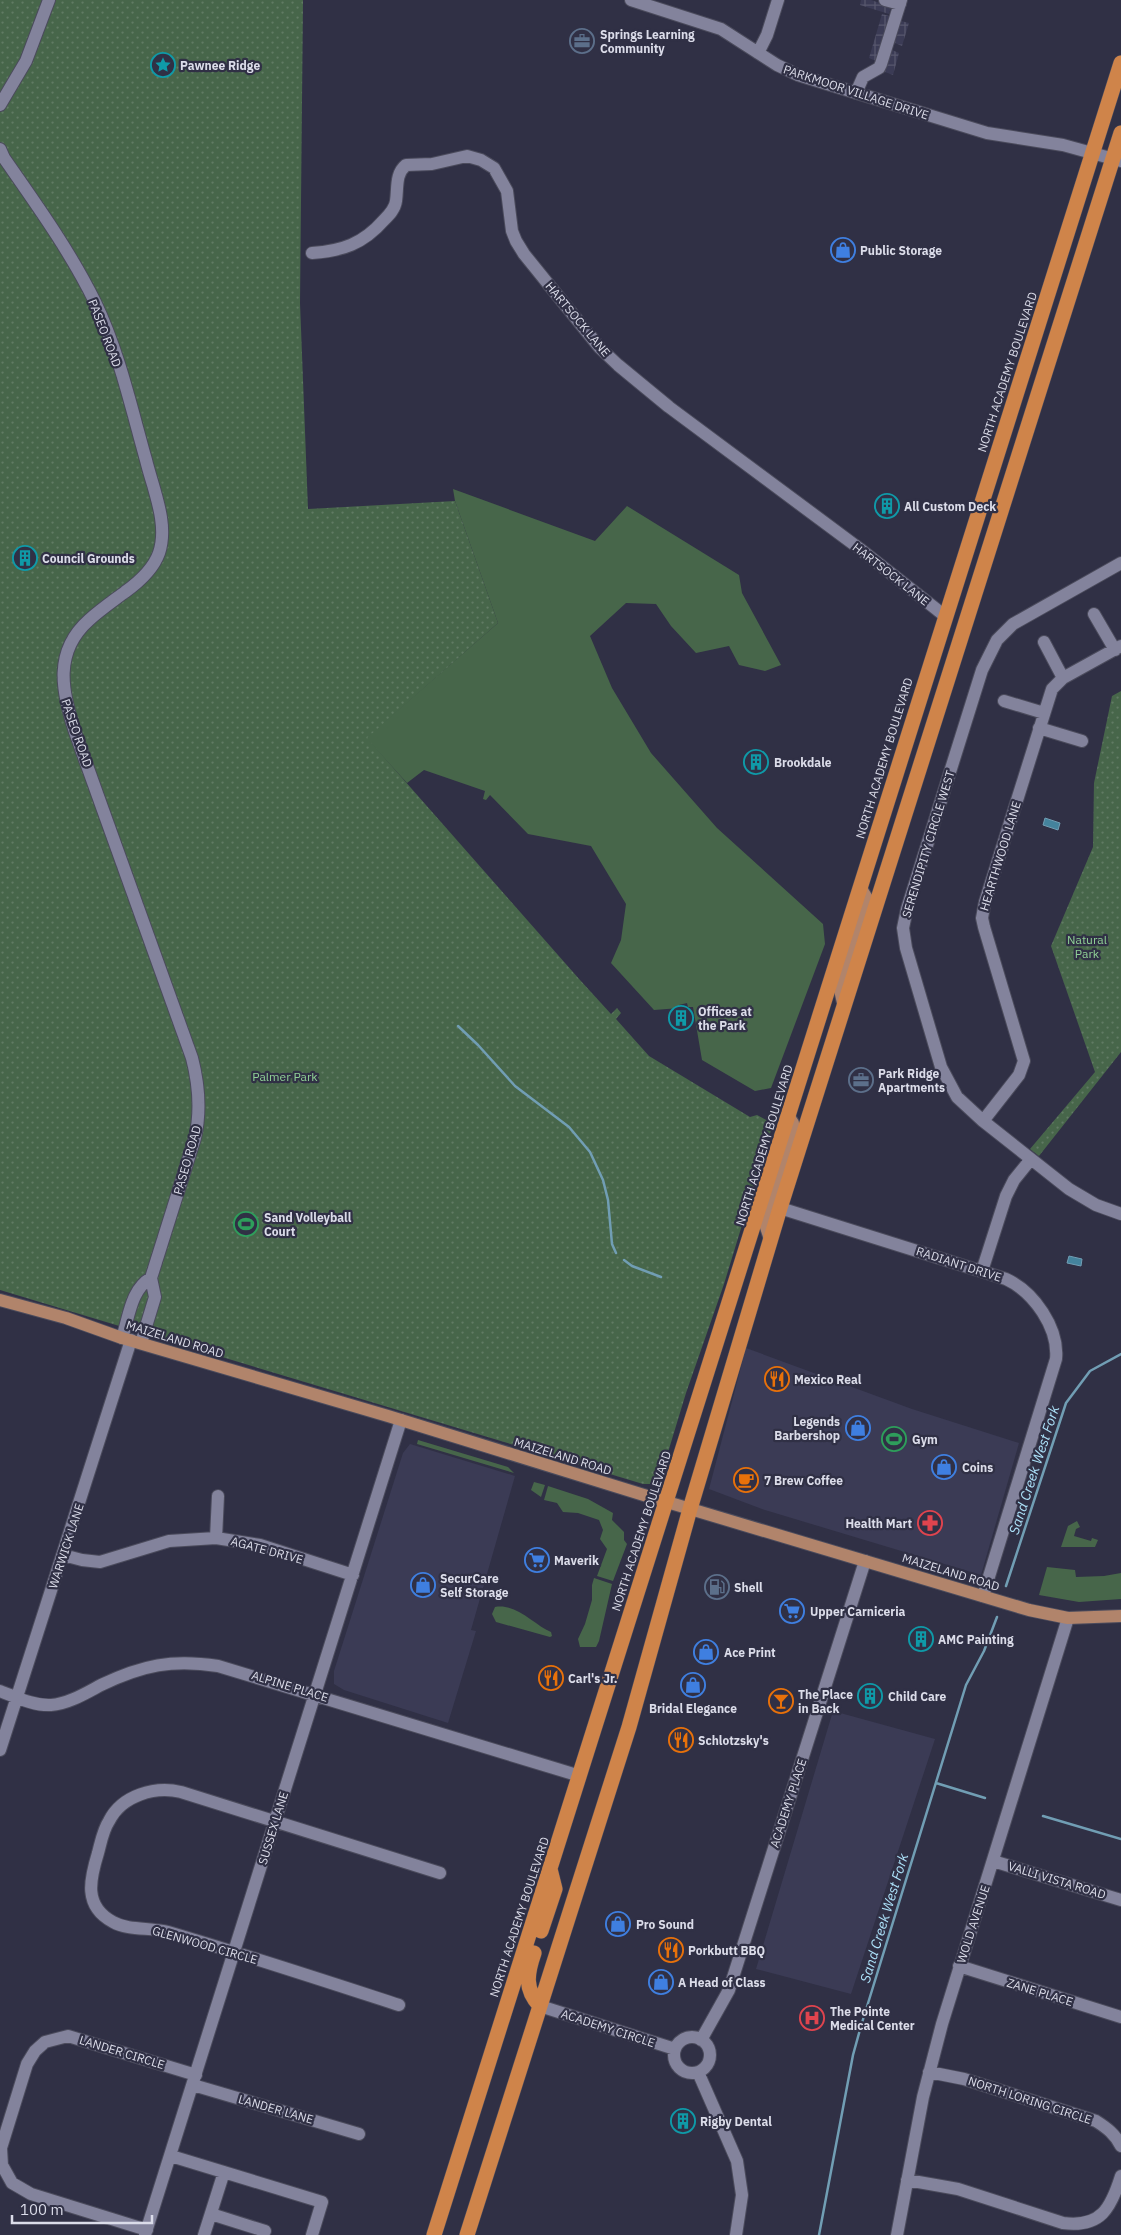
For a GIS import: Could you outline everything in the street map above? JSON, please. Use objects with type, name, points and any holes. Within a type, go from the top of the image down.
[{"type":"highway","name":"NORTH ACADEMY BOULEVARD","points":[[434,2235],[1121,63]]},
{"type":"highway","points":[[468,2235],[629,1727],[690,1509],[770,1239],[966,623],[1117,160],[1121,133]]},
{"type":"highway","points":[[540,2006],[534,2000],[527,1983],[528,1971],[555,1889],[550,1868]]},
{"type":"main road","points":[[945,616],[966,623]]},
{"type":"main road","points":[[844,1007],[840,990],[868,900],[860,887]]},
{"type":"main road","points":[[770,1239],[766,1228],[768,1214],[793,1134],[793,1122],[788,1117]]},
{"type":"main road","name":"MAIZELAND ROAD","points":[[0,1300],[66,1318],[131,1340],[1028,1610],[1068,1618],[1121,1616]]},
{"type":"street","points":[[0,105],[26,61],[49,0]]},
{"type":"street","name":"PARKMOOR VILLAGE DRIVE","points":[[631,0],[715,27],[740,40],[787,71],[987,133],[1048,142],[1117,160]]},
{"type":"street","points":[[758,53],[767,35],[778,0]]},
{"type":"street","points":[[856,93],[864,77],[879,68],[881,64],[900,2],[885,0]]},
{"type":"street","name":"PASEO ROAD","points":[[0,149],[4,158],[75,265],[95,303],[118,362],[160,514],[162,542],[154,565],[135,584],[80,628],[69,649],[62,682],[75,732],[192,1058],[199,1088],[199,1119],[195,1138],[150,1278],[155,1297],[131,1340]]},
{"type":"street","name":"HARTSOCK LANE","points":[[312,253],[339,250],[351,246],[363,240],[374,231],[394,208],[400,173],[406,165],[432,164],[463,156],[472,157],[488,164],[497,172],[505,186],[510,205],[513,235],[520,248],[600,348],[663,402],[860,549],[945,616]]},
{"type":"street","name":"SERENDIPITY CIRCLE WEST","points":[[1121,564],[1022,617],[997,640],[982,670],[906,909],[904,928],[906,948],[941,1067],[957,1097],[983,1121],[1082,1198],[1121,1214]]},
{"type":"street","points":[[1094,614],[1118,648]]},
{"type":"street","points":[[1044,642],[1063,678]]},
{"type":"street","name":"HEARTHWOOD LANE","points":[[983,1121],[1019,1075],[1024,1061],[982,918],[985,902],[1052,689],[1063,678],[1118,648]]},
{"type":"street","points":[[1004,701],[1044,712]]},
{"type":"street","points":[[1039,728],[1082,741]]},
{"type":"street","points":[[982,1271],[1006,1196],[1014,1180],[1031,1159]]},
{"type":"street","name":"RADIANT DRIVE","points":[[780,1208],[1006,1279],[1021,1289],[1050,1325],[1057,1351],[1056,1359],[983,1596]]},
{"type":"street","name":"PASEO ROAD","points":[[131,1340],[137,1290],[143,1282],[150,1278]]},
{"type":"street","name":"WARWICK LANE","points":[[0,1750],[64,1555],[131,1340]]},
{"type":"street","name":"SUSSEX LANE","points":[[146,2233],[401,1420]]},
{"type":"street","points":[[216,1538],[218,1496]]},
{"type":"street","name":"AGATE DRIVE","points":[[64,1555],[100,1562],[169,1541],[216,1538],[260,1546],[353,1575]]},
{"type":"street","name":"ACADEMY PLACE","points":[[701,2040],[729,1990],[865,1561]]},
{"type":"street","name":"WOLD AVENUE","points":[[897,2235],[929,2072],[959,1966],[1068,1618]]},
{"type":"street","name":"ALPINE PLACE","points":[[0,1691],[45,1705],[61,1704],[136,1670],[177,1663],[218,1666],[580,1776]]},
{"type":"street","name":"GLENWOOD CIRCLE","points":[[399,2005],[166,1931],[124,1926],[106,1918],[95,1905],[90,1891],[91,1875],[107,1824],[114,1812],[124,1804],[154,1790],[169,1789],[440,1873]]},
{"type":"street","name":"VALLI VISTA ROAD","points":[[993,1861],[1121,1900]]},
{"type":"street","name":"ZANE PLACE","points":[[959,1966],[1121,2017]]},
{"type":"street","name":"ACADEMY CIRCLE","points":[[540,2006],[675,2049]]},
{"type":"street","name":"LANDER CIRCLE","points":[[146,2233],[31,2194],[12,2183],[2,2165],[1,2148],[26,2064],[34,2051],[45,2042],[68,2036],[195,2080]]},
{"type":"street","points":[[689,2037],[701,2040],[706,2044],[710,2056],[703,2069],[698,2072],[686,2072],[678,2066],[674,2055],[675,2049],[683,2040],[689,2037]]},
{"type":"street","points":[[698,2072],[737,2161],[742,2195],[736,2235]]},
{"type":"street","name":"NORTH LORING CIRCLE","points":[[929,2072],[964,2079],[1096,2121],[1107,2128],[1116,2137],[1121,2146]]},
{"type":"street","name":"LANDER LANE","points":[[195,2080],[359,2134]]},
{"type":"street","points":[[171,2156],[322,2202],[312,2235]]},
{"type":"street","points":[[204,2235],[224,2172]]},
{"type":"street","points":[[908,2180],[958,2189],[1063,2223],[1075,2225],[1092,2221],[1108,2209],[1113,2201],[1121,2176]]},
{"type":"street","points":[[211,2214],[265,2231]]},
{"type":"shaded area","points":[[861,0],[871,0],[891,7],[889,14],[860,5]]},
{"type":"shaded area","points":[[882,14],[889,16],[876,61],[869,58]]},
{"type":"shaded area","points":[[901,21],[909,23],[902,46],[895,43]]},
{"type":"shaded area","points":[[892,50],[899,53],[893,75],[885,72]]},
{"type":"shaded area","points":[[1045,818],[1060,823],[1058,830],[1043,825]]},
{"type":"shaded area","points":[[1069,1256],[1082,1259],[1081,1266],[1067,1263]]},
{"type":"shaded area","points":[[746,1348],[912,1409],[1019,1443],[981,1575],[765,1510],[709,1489]]},
{"type":"shaded area","name":"SecurCare Self Storage","points":[[410,1444],[515,1476],[471,1630],[476,1631],[448,1723],[344,1690],[334,1684],[334,1671],[403,1453]]},
{"type":"shaded area","points":[[833,1711],[935,1739],[851,1994],[756,1969]]},
{"type":"green space","name":"Palmer Park","points":[[0,0],[303,0],[300,303],[308,509],[455,501],[498,623],[367,738],[611,1014],[617,1008],[621,1013],[616,1019],[649,1056],[750,1117],[757,1115],[768,1121],[772,1127],[724,1284],[686,1393],[662,1472],[654,1484],[643,1484],[0,1290]]},
{"type":"green space","points":[[453,489],[595,541],[627,506],[739,575],[742,593],[781,665],[765,671],[739,665],[729,646],[696,653],[671,626],[656,604],[626,603],[590,636],[612,688],[651,753],[717,828],[823,924],[825,944],[771,1088],[755,1091],[702,1060],[693,1007],[688,1007],[687,1003],[679,1005],[680,1008],[654,1010],[611,963],[621,940],[626,904],[591,846],[528,834],[490,795],[486,800],[483,799],[485,791],[424,770],[407,783],[366,738],[498,623],[455,501]]},
{"type":"green space","name":"Natural Park","points":[[1121,691],[1121,1052],[1039,1156],[1030,1149],[1095,1072],[1051,946],[1093,847],[1094,783],[1112,696]]},
{"type":"green space","points":[[418,1440],[508,1467],[514,1473],[417,1444]]},
{"type":"green space","points":[[534,1482],[545,1485],[541,1497],[531,1490]]},
{"type":"green space","points":[[548,1486],[588,1499],[613,1513],[612,1520],[624,1532],[624,1540],[627,1544],[613,1581],[597,1576],[607,1549],[600,1539],[603,1530],[599,1520],[578,1513],[563,1512],[557,1503],[544,1500]]},
{"type":"green space","points":[[1077,1521],[1080,1527],[1076,1529],[1074,1536],[1091,1541],[1092,1538],[1098,1540],[1095,1547],[1061,1547],[1068,1526]]},
{"type":"green space","points":[[1047,1567],[1075,1570],[1076,1577],[1121,1573],[1121,1599],[1079,1602],[1039,1595]]},
{"type":"green space","points":[[594,1578],[612,1584],[596,1647],[580,1647],[578,1639],[585,1624],[592,1600]]},
{"type":"green space","points":[[495,1607],[511,1608],[518,1611],[551,1632],[552,1636],[496,1622],[492,1614]]},
{"type":"waterway","points":[[458,1026],[515,1086],[569,1127],[590,1152],[603,1180],[608,1200],[612,1244],[616,1253]]},
{"type":"waterway","points":[[624,1260],[632,1266],[661,1277]]},
{"type":"waterway","name":"Sand Creek West Fork","points":[[1006,1586],[1066,1403],[1090,1371],[1121,1354]]},
{"type":"waterway","name":"Sand Creek West Fork","points":[[819,2235],[853,2055],[861,2026],[966,1685],[984,1651],[997,1617]]},
{"type":"waterway","name":"Sand Creek West Fork","points":[[936,1783],[985,1798]]},
{"type":"waterway","name":"Sand Creek West Fork","points":[[1043,1816],[1121,1839]]},
{"type":"place","name":"Springs Learning Community","points":[[582,41]]},
{"type":"place","name":"Pawnee Ridge","points":[[163,65]]},
{"type":"place","name":"Public Storage","points":[[843,250]]},
{"type":"place","name":"All Custom Deck","points":[[887,506]]},
{"type":"place","name":"Council Grounds","points":[[25,558]]},
{"type":"place","name":"Brookdale","points":[[756,762]]},
{"type":"place","name":"Offices at the Park","points":[[681,1018]]},
{"type":"place","name":"Park Ridge Apartments","points":[[861,1080]]},
{"type":"place","name":"Sand Volleyball Court","points":[[246,1224]]},
{"type":"place","name":"Mexico Real","points":[[777,1379]]},
{"type":"place","name":"Legends Barbershop","points":[[858,1428]]},
{"type":"place","name":"Gym","points":[[894,1439]]},
{"type":"place","name":"Coins","points":[[944,1467]]},
{"type":"place","name":"7 Brew Coffee","points":[[746,1480]]},
{"type":"place","name":"Health Mart","points":[[930,1523]]},
{"type":"place","name":"Maverik","points":[[537,1560]]},
{"type":"place","name":"SecurCare Self Storage","points":[[423,1585]]},
{"type":"place","name":"Shell","points":[[717,1587]]},
{"type":"place","name":"Upper Carniceria","points":[[792,1611]]},
{"type":"place","name":"AMC Painting","points":[[921,1639]]},
{"type":"place","name":"Ace Print","points":[[706,1652]]},
{"type":"place","name":"Carl's Jr.","points":[[551,1678]]},
{"type":"place","name":"Bridal Elegance","points":[[693,1685]]},
{"type":"place","name":"Child Care","points":[[870,1696]]},
{"type":"place","name":"The Place in Back","points":[[781,1701]]},
{"type":"place","name":"Schlotzsky's","points":[[681,1740]]},
{"type":"place","name":"Pro Sound","points":[[618,1924]]},
{"type":"place","name":"Porkbutt BBQ","points":[[671,1950]]},
{"type":"place","name":"A Head of Class","points":[[661,1982]]},
{"type":"place","name":"The Pointe Medical Center","points":[[812,2018]]},
{"type":"place","name":"Rigby Dental","points":[[683,2121]]}]
